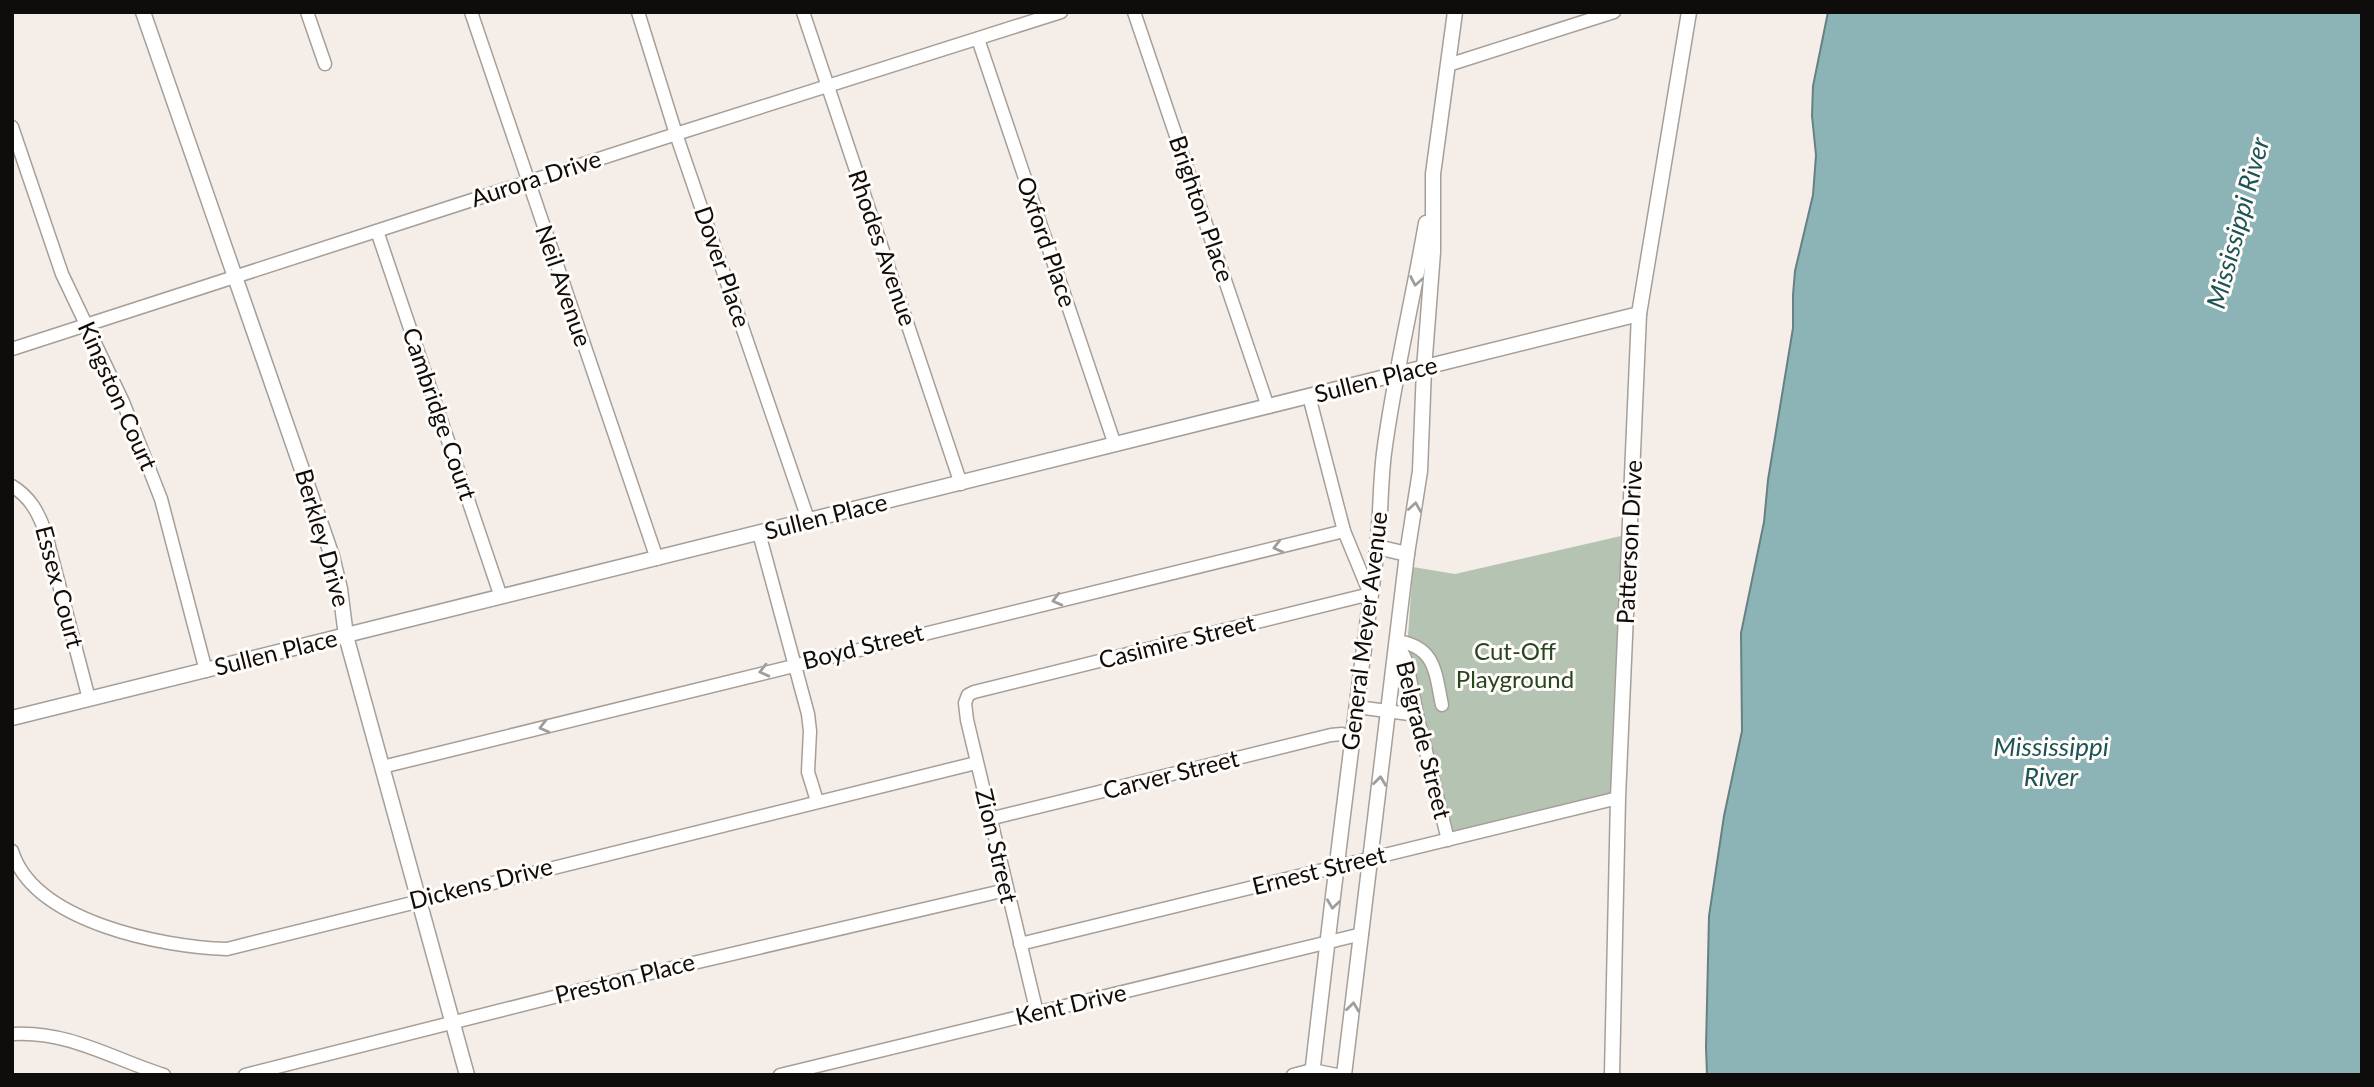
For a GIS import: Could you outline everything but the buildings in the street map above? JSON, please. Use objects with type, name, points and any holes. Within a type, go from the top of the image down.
[{"type":"street","name":"Berkley Drive","points":[[143,12],[332,556],[346,636],[467,1075]]},
{"type":"street","points":[[307,12],[325,64]]},
{"type":"street","name":"Neil Avenue","points":[[471,12],[657,559]]},
{"type":"street","name":"Dover Place","points":[[638,12],[676,134],[809,522]]},
{"type":"street","name":"Rhodes Avenue","points":[[803,12],[961,484]]},
{"type":"street","name":"Aurora Drive","points":[[12,349],[1061,12]]},
{"type":"street","name":"Brighton Place","points":[[1134,12],[1268,407]]},
{"type":"street","name":"General Meyer Avenue","points":[[1312,1072],[1377,547],[1384,455],[1396,374],[1417,278],[1432,190],[1455,12]]},
{"type":"street","points":[[1448,65],[1614,12]]},
{"type":"street","name":"Patterson Drive","points":[[1612,1075],[1618,798],[1639,314],[1689,12]]},
{"type":"street","name":"Oxford Place","points":[[978,39],[1115,445]]},
{"type":"street","name":"Kingston Court","points":[[12,127],[62,274],[128,414],[161,499],[206,671]]},
{"type":"street","name":"General Meyer Avenue","points":[[1345,1075],[1407,554],[1420,471],[1433,251],[1432,190]]},
{"type":"street","name":"Cambridge Court","points":[[377,231],[501,597]]},
{"type":"street","name":"Sullen Place","points":[[12,718],[1639,314]]},
{"type":"street","points":[[1309,396],[1344,531],[1370,594]]},
{"type":"street","name":"Essex Court","points":[[12,486],[21,491],[35,508],[45,531],[89,699]]},
{"type":"street","name":"Boyd Street","points":[[382,767],[1344,531]]},
{"type":"street","points":[[759,533],[808,714],[808,772],[817,801]]},
{"type":"street","points":[[1377,547],[1407,554]]},
{"type":"street","name":"Casimire Street","points":[[984,689],[1370,594]]},
{"type":"street","points":[[1397,641],[1419,647],[1426,653],[1433,666],[1442,705]]},
{"type":"street","name":"Belgrade Street","points":[[1397,641],[1407,663],[1448,840]]},
{"type":"street","name":"Zion Street","points":[[984,689],[968,695],[965,704],[989,819],[1037,1013]]},
{"type":"street","points":[[1357,707],[1417,715]]},
{"type":"street","name":"Carver Street","points":[[989,819],[1331,735],[1352,737]]},
{"type":"street","name":"Dickens Drive","points":[[12,851],[22,874],[58,905],[107,927],[149,939],[189,946],[227,948],[976,763]]},
{"type":"street","name":"Ernest Street","points":[[1020,944],[1618,798]]},
{"type":"street","name":"Preston Place","points":[[244,1075],[719,956],[1006,890]]},
{"type":"street","name":"Kent Drive","points":[[780,1075],[1362,934]]},
{"type":"street","points":[[12,1034],[58,1036],[164,1075]]},
{"type":"street","points":[[1293,1075],[1312,1072],[1337,1075]]},
{"type":"green space","name":"Cut-Off Playground","points":[[1621,536],[1612,796],[1450,835],[1407,649],[1413,567],[1455,574]]},
{"type":"water","name":"Mississippi River","points":[[1828,12],[2362,12],[2362,1075],[1707,1075],[1709,916],[1724,816],[1742,731],[1741,633],[1764,522],[1768,480],[1793,328],[1795,271],[1813,195],[1816,155],[1812,116],[1813,86]]}]
